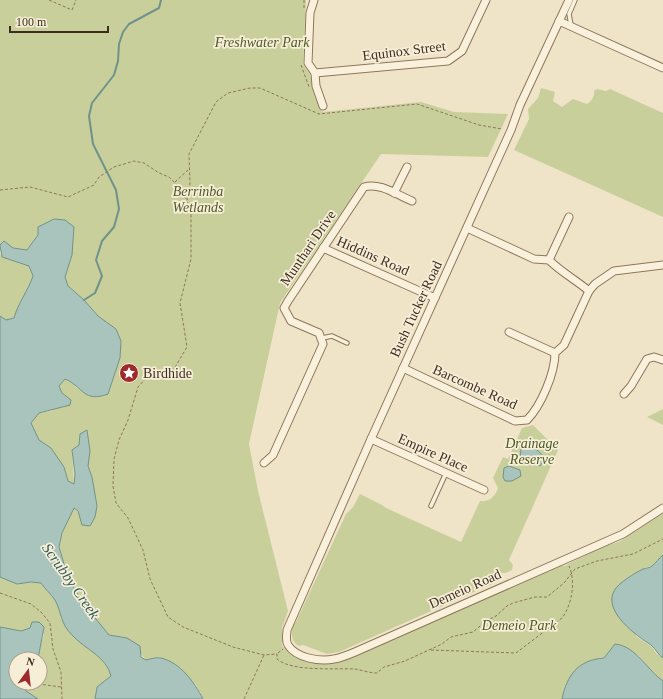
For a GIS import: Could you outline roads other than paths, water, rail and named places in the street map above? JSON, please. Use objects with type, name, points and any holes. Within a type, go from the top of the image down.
[{"type":"street","points":[[314,0],[310,13],[308,63],[315,73],[318,92],[323,106]]},
{"type":"street","name":"Equinox Street","points":[[315,73],[448,61],[462,51],[486,0]]},
{"type":"street","name":"Bush Tucker Road","points":[[287,630],[371,439],[511,130],[520,105],[569,0]]},
{"type":"street","points":[[559,21],[663,68]]},
{"type":"street","points":[[394,193],[407,167]]},
{"type":"street","name":"Munthari Drive","points":[[322,338],[319,333],[291,321],[284,308],[323,248],[364,187],[371,185],[379,186],[412,201]]},
{"type":"street","points":[[549,260],[569,217]]},
{"type":"street","points":[[467,228],[534,259],[549,260],[558,269],[571,276],[589,291]]},
{"type":"street","name":"Hiddins Road","points":[[323,248],[435,298]]},
{"type":"street","points":[[509,332],[555,353],[564,345],[589,291],[595,284],[614,271],[663,264]]},
{"type":"street","points":[[264,463],[273,455],[323,344],[322,338]]},
{"type":"street","name":"Barcombe Road","points":[[403,368],[515,421],[527,420],[535,412],[555,366],[555,353]]},
{"type":"street","points":[[624,394],[631,386],[648,359],[654,357],[663,360]]},
{"type":"street","name":"Empire Place","points":[[371,439],[484,490]]},
{"type":"street","name":"Demeio Road","points":[[287,630],[286,640],[288,646],[297,654],[316,659],[335,659],[355,652],[623,534],[663,508]]},
{"type":"lane","points":[[572,26],[569,14],[575,0]]},
{"type":"lane","name":"Munthari Drive","points":[[322,338],[332,336],[347,343]]},
{"type":"lane","points":[[431,506],[446,473]]},
{"type":"water","points":[[54,219],[65,220],[74,227],[72,255],[65,277],[68,286],[84,300],[98,316],[116,329],[121,341],[120,358],[108,394],[93,397],[84,393],[65,379],[59,386],[62,393],[71,400],[70,405],[39,413],[31,423],[39,440],[51,448],[64,467],[68,481],[74,484],[75,474],[72,450],[79,445],[80,434],[87,430],[90,451],[88,466],[92,477],[97,506],[95,517],[90,526],[82,525],[78,511],[74,508],[62,533],[59,547],[67,574],[75,590],[87,608],[109,635],[127,638],[140,646],[141,657],[146,660],[159,658],[168,660],[175,664],[191,680],[203,699],[95,699],[97,687],[111,676],[105,663],[69,632],[63,623],[55,600],[41,583],[31,582],[17,584],[0,577],[0,316],[6,320],[14,318],[33,276],[29,266],[2,257],[0,245],[4,241],[13,248],[27,250],[38,235],[38,227]]},
{"type":"water","points":[[522,444],[541,453],[545,459],[540,466],[521,458]]},
{"type":"water","points":[[509,466],[520,470],[521,476],[512,481],[505,481],[503,477],[504,468]]},
{"type":"water","points":[[663,555],[663,658],[651,645],[638,636],[623,622],[613,607],[612,599],[616,588],[627,578],[643,569],[651,567]]},
{"type":"water","points":[[32,622],[39,622],[44,627],[40,651],[8,651],[8,691],[26,691],[38,699],[0,699],[0,627],[21,631],[30,628]]},
{"type":"water","points":[[615,644],[629,649],[663,681],[663,699],[562,699],[567,683],[575,670],[587,662],[604,658]]},
{"type":"waterway","points":[[84,300],[95,293],[102,276],[96,260],[102,241],[114,227],[119,209],[116,190],[93,144],[89,116],[92,103],[114,75],[118,61],[119,44],[123,32],[129,24],[159,8],[161,0]]},
{"type":"place","name":"Birdhide","points":[[129,373]]},
{"type":"park label","name":"Freshwater Park","points":[[262,42]]},
{"type":"park label","name":"Berrinba Wetlands","points":[[198,200]]},
{"type":"park label","name":"Drainage Reserve","points":[[532,452]]},
{"type":"park label","name":"Demeio Park","points":[[519,625]]},
{"type":"water label","name":"Scrubby Creek","points":[[71,581]]}]
